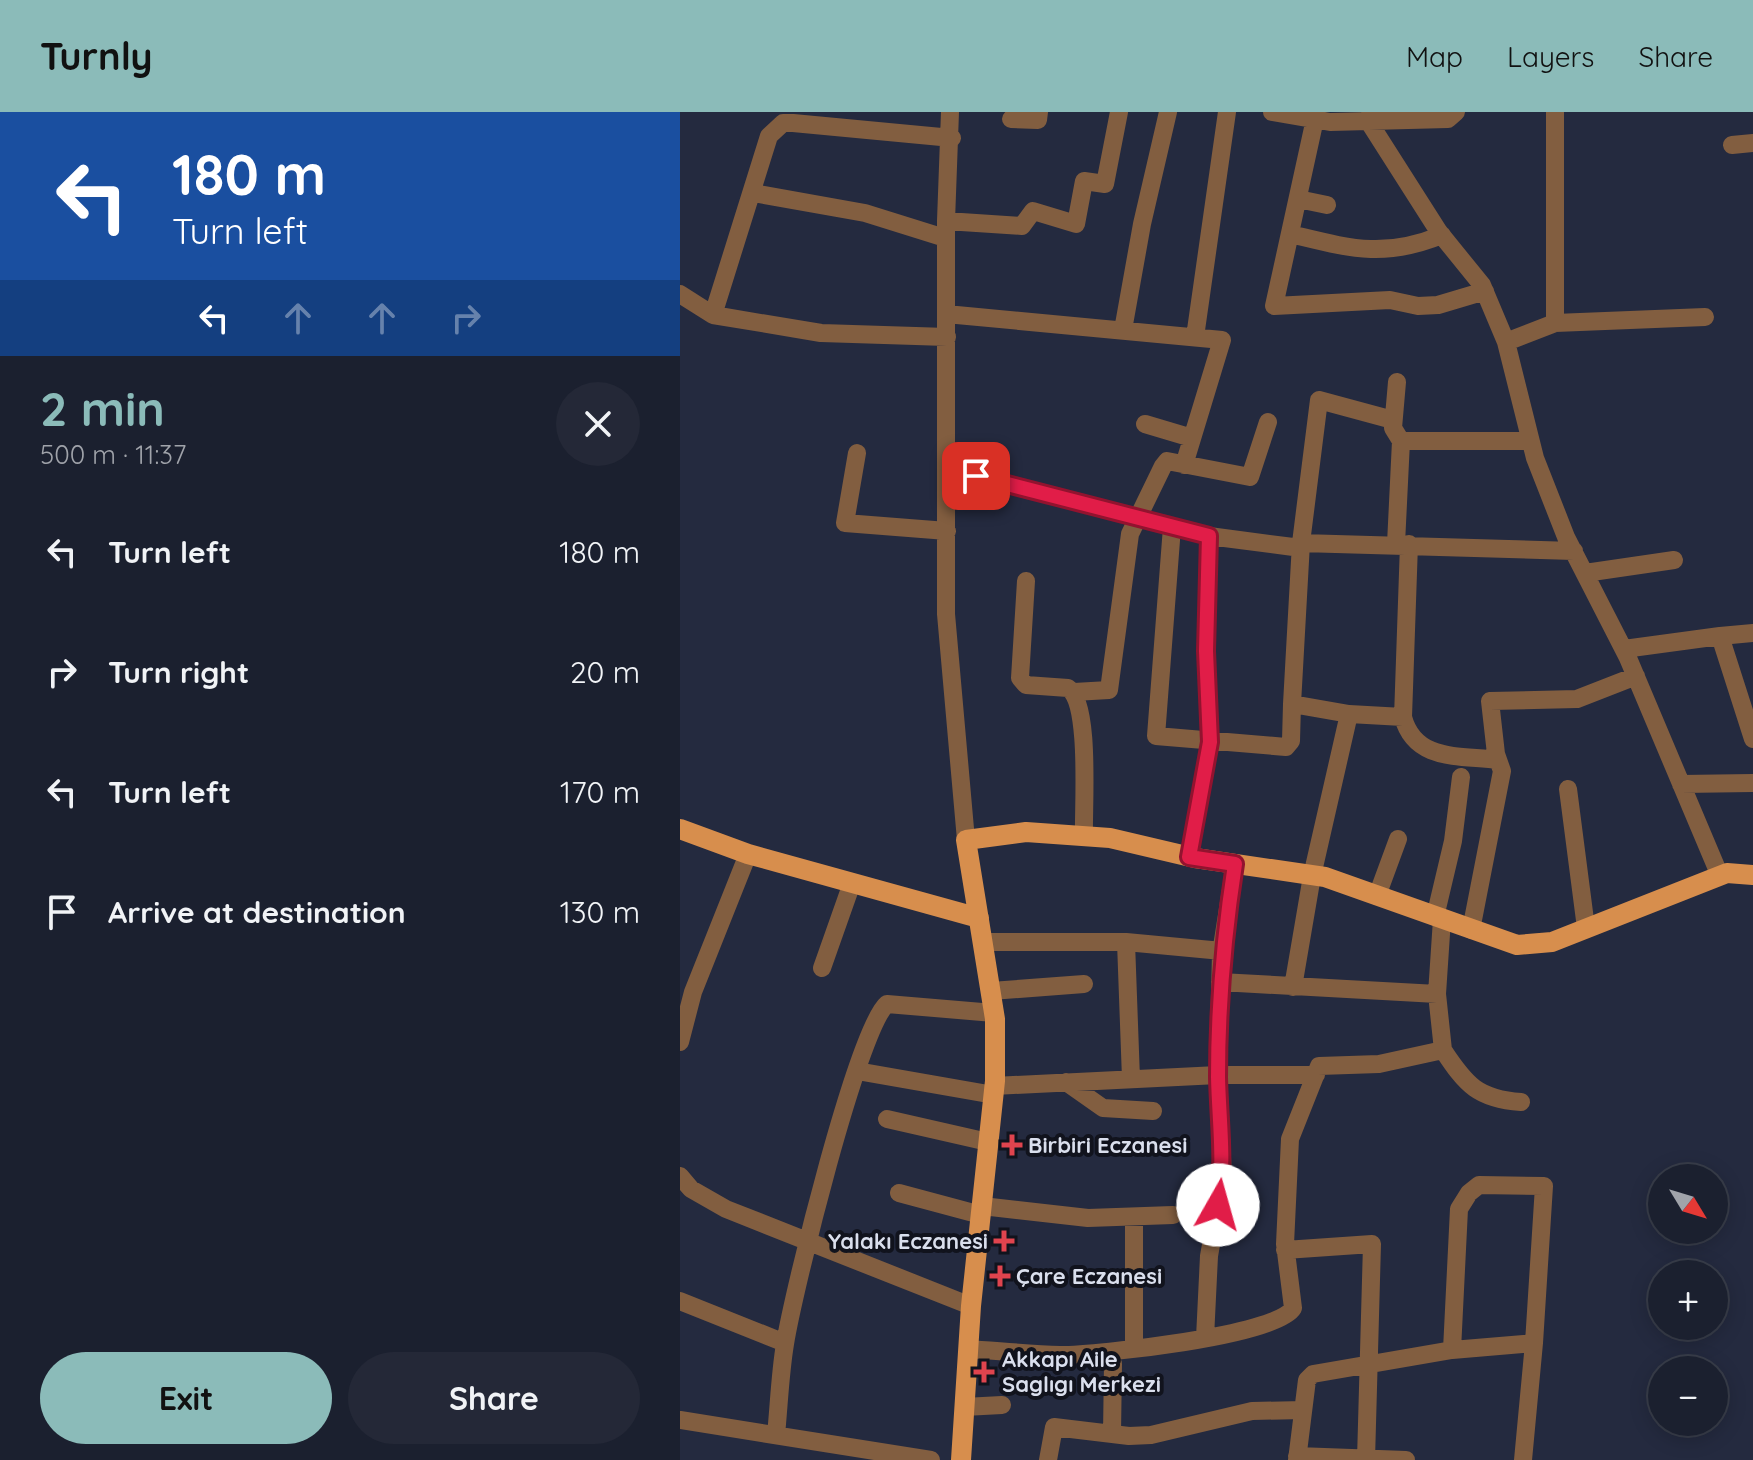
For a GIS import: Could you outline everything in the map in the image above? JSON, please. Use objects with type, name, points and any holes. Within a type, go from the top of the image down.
[{"type":"main road","points":[[680,829],[748,854],[979,918]]},
{"type":"main road","points":[[961,1460],[971,1306],[994,1091],[994,1013],[966,840],[1026,832],[1110,838],[1189,857],[1312,876],[1517,945],[1552,942],[1720,876],[1753,875]]},
{"type":"street","points":[[950,112],[952,138],[946,229],[949,469],[946,614],[966,840]]},
{"type":"street","points":[[1011,119],[1038,120],[1039,112]]},
{"type":"street","points":[[753,193],[946,229],[1022,226],[1033,211],[1076,224],[1084,181],[1105,184],[1119,112]]},
{"type":"street","points":[[1123,330],[1142,224],[1168,112]]},
{"type":"street","points":[[1195,337],[1227,112]]},
{"type":"street","points":[[1272,112],[1315,119],[1448,119],[1456,112]]},
{"type":"street","points":[[1555,112],[1555,323]]},
{"type":"street","points":[[1357,117],[1485,291],[1506,342],[1530,441],[1574,551],[1624,649],[1720,876]]},
{"type":"street","points":[[1315,119],[1274,306],[1390,300],[1418,306],[1438,305],[1485,291]]},
{"type":"street","points":[[713,315],[769,136],[783,123],[952,138]]},
{"type":"street","points":[[1732,145],[1753,143]]},
{"type":"street","points":[[1298,199],[1327,205]]},
{"type":"street","points":[[1290,234],[1367,251],[1411,247],[1442,235]]},
{"type":"street","points":[[680,294],[713,315],[821,333],[947,337]]},
{"type":"street","points":[[946,314],[1222,340],[1184,465]]},
{"type":"street","points":[[1506,342],[1555,323],[1705,317]]},
{"type":"street","points":[[1397,382],[1393,420],[1396,436],[1401,441],[1403,717],[1408,735],[1420,747],[1435,753],[1498,760]]},
{"type":"street","points":[[1172,527],[1156,736],[1286,747],[1291,741],[1301,545],[1319,400],[1393,420]]},
{"type":"street","points":[[1026,581],[1020,678],[1026,685],[1068,688],[1074,692],[1109,690],[1130,534],[1163,466],[1167,461],[1250,477],[1268,422]]},
{"type":"street","points":[[1145,424],[1192,438]]},
{"type":"street","points":[[1401,441],[1530,441]]},
{"type":"street","points":[[857,453],[845,523],[947,531]]},
{"type":"street","points":[[949,469],[1209,536],[1301,545],[1403,544],[1475,551],[1574,551]]},
{"type":"street","points":[[1189,857],[1210,742],[1206,651],[1209,536]]},
{"type":"street","points":[[1585,573],[1674,560]]},
{"type":"street","points":[[1624,649],[1753,633]]},
{"type":"street","points":[[1720,636],[1753,739]]},
{"type":"street","points":[[1471,930],[1502,771],[1490,701],[1577,699],[1636,676]]},
{"type":"street","points":[[1074,692],[1082,723],[1084,836]]},
{"type":"street","points":[[1292,704],[1349,714],[1403,717]]},
{"type":"street","points":[[1293,987],[1312,876],[1349,714]]},
{"type":"street","points":[[1461,777],[1453,841],[1438,918],[1437,994],[1443,1050],[1468,1084],[1486,1098],[1521,1102]]},
{"type":"street","points":[[1681,784],[1753,783]]},
{"type":"street","points":[[1568,789],[1586,928]]},
{"type":"street","points":[[1377,896],[1398,839]]},
{"type":"street","points":[[680,1042],[693,992],[748,854]]},
{"type":"street","points":[[1205,1338],[1209,1256],[1223,1177],[1218,1075],[1220,982],[1235,864]]},
{"type":"street","points":[[822,968],[852,883]]},
{"type":"street","points":[[983,942],[1126,942],[1222,951]]},
{"type":"street","points":[[1126,942],[1131,1079]]},
{"type":"street","points":[[1220,982],[1437,994]]},
{"type":"street","points":[[991,991],[1084,984]]},
{"type":"street","points":[[776,1435],[785,1343],[808,1241],[866,1040],[887,1004],[994,1013]]},
{"type":"street","points":[[968,1349],[1063,1355],[1134,1349],[1247,1330],[1290,1313],[1293,1308],[1285,1250],[1290,1139],[1319,1066],[1379,1064],[1443,1050]]},
{"type":"street","points":[[857,1071],[994,1091],[1066,1082],[1218,1075],[1316,1075]]},
{"type":"street","points":[[1066,1082],[1103,1108],[1153,1111]]},
{"type":"street","points":[[887,1119],[988,1142]]},
{"type":"street","points":[[680,1176],[691,1189],[726,1209],[971,1306]]},
{"type":"street","points":[[1452,1350],[1459,1209],[1469,1193],[1479,1185],[1544,1186],[1523,1460]]},
{"type":"street","points":[[899,1193],[981,1210],[1134,1218],[1173,1215]]},
{"type":"street","points":[[1134,1218],[1134,1349]]},
{"type":"street","points":[[1285,1250],[1372,1244],[1372,1366],[1366,1459]]},
{"type":"street","points":[[680,1301],[785,1343]]},
{"type":"street","points":[[1406,1460],[1297,1458],[1307,1380],[1313,1374],[1452,1350],[1534,1343]]},
{"type":"street","points":[[1112,1434],[1113,1364]]},
{"type":"street","points":[[964,1407],[1002,1405]]},
{"type":"street","points":[[1048,1460],[1054,1427],[1151,1435],[1252,1411],[1303,1410]]},
{"type":"street","points":[[680,1420],[931,1460]]},
{"type":"place","name":"Birbiri Eczanesi","points":[[1012,1145]]},
{"type":"place","name":"Yalakı Eczanesi","points":[[1004,1241]]},
{"type":"place","name":"Çare Eczanesi","points":[[1000,1276]]},
{"type":"place","name":"Akkapı Aile Saglıgı Merkezi","points":[[984,1372]]},
{"type":"route","points":[[976,476],[1209,536],[1206,651],[1210,742],[1189,857],[1235,864],[1221,953],[1218,1075],[1223,1177],[1218,1205]]}]
